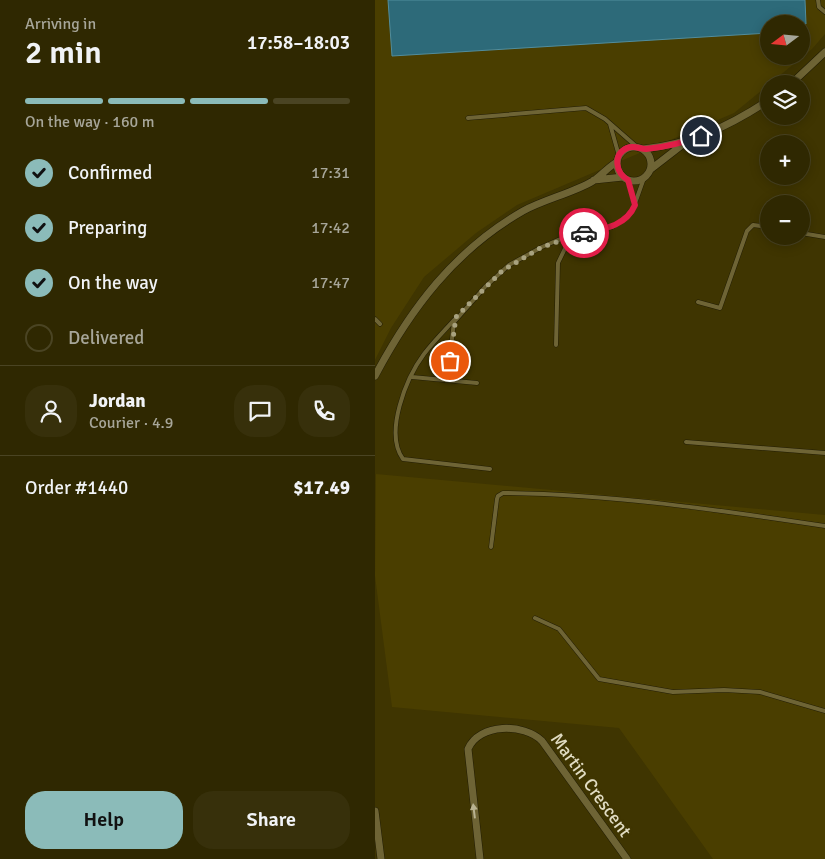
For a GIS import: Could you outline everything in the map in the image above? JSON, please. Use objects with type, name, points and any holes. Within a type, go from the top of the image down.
[{"type":"street","points":[[801,75],[825,52]]},
{"type":"street","points":[[375,376],[407,319],[443,274],[465,254],[523,212],[594,180],[618,159],[626,149],[687,142],[715,131],[760,105]]},
{"type":"street","points":[[594,180],[625,179],[639,181],[651,169],[687,142]]},
{"type":"street","points":[[640,148],[650,158],[651,169]]},
{"type":"street","points":[[618,159],[619,173],[625,179]]},
{"type":"street","name":"Martin Crescent","points":[[480,859],[468,749],[473,739],[481,733],[506,730],[529,732],[542,741],[627,859]]},
{"type":"street","points":[[375,810],[381,859]]},
{"type":"lane","points":[[818,0],[819,7],[825,12]]},
{"type":"lane","points":[[468,118],[586,108],[599,114],[640,148]]},
{"type":"lane","points":[[610,124],[618,159]]},
{"type":"lane","points":[[490,469],[403,459],[397,450],[395,433],[403,393],[423,355],[456,317],[509,265],[542,247],[571,236],[612,227],[623,220],[635,205],[644,178]]},
{"type":"lane","points":[[625,179],[635,205]]},
{"type":"lane","points":[[697,302],[720,308],[747,231],[753,225],[760,226]]},
{"type":"lane","points":[[810,235],[825,238]]},
{"type":"lane","points":[[556,346],[558,263],[571,236]]},
{"type":"lane","points":[[447,380],[456,317]]},
{"type":"lane","points":[[375,319],[380,324]]},
{"type":"lane","points":[[412,377],[477,383]]},
{"type":"lane","points":[[686,442],[825,453]]},
{"type":"lane","points":[[491,547],[497,500],[503,493],[551,494],[669,504],[825,526]]},
{"type":"lane","points":[[535,618],[559,630],[599,679],[673,692],[724,690],[760,692],[825,710]]},
{"type":"shaded area","points":[[375,0],[825,0],[825,34],[810,51],[810,15],[760,15],[760,65],[792,65],[780,75],[760,75],[760,92],[734,113],[517,205],[476,233],[424,277],[391,328],[375,360]]},
{"type":"shaded area","points":[[376,474],[825,515],[825,859],[713,859],[619,728],[392,707],[375,576]]},
{"type":"building","points":[[388,0],[805,0],[806,15],[760,15],[760,34],[392,56]]},
{"type":"way so far","points":[[450,361],[456,317],[485,287],[509,265],[558,240],[584,233]]},
{"type":"route","points":[[584,233],[612,227],[623,220],[635,205],[628,180],[619,173],[617,167],[617,162],[622,152],[632,147],[643,149],[673,145],[701,136]]}]
